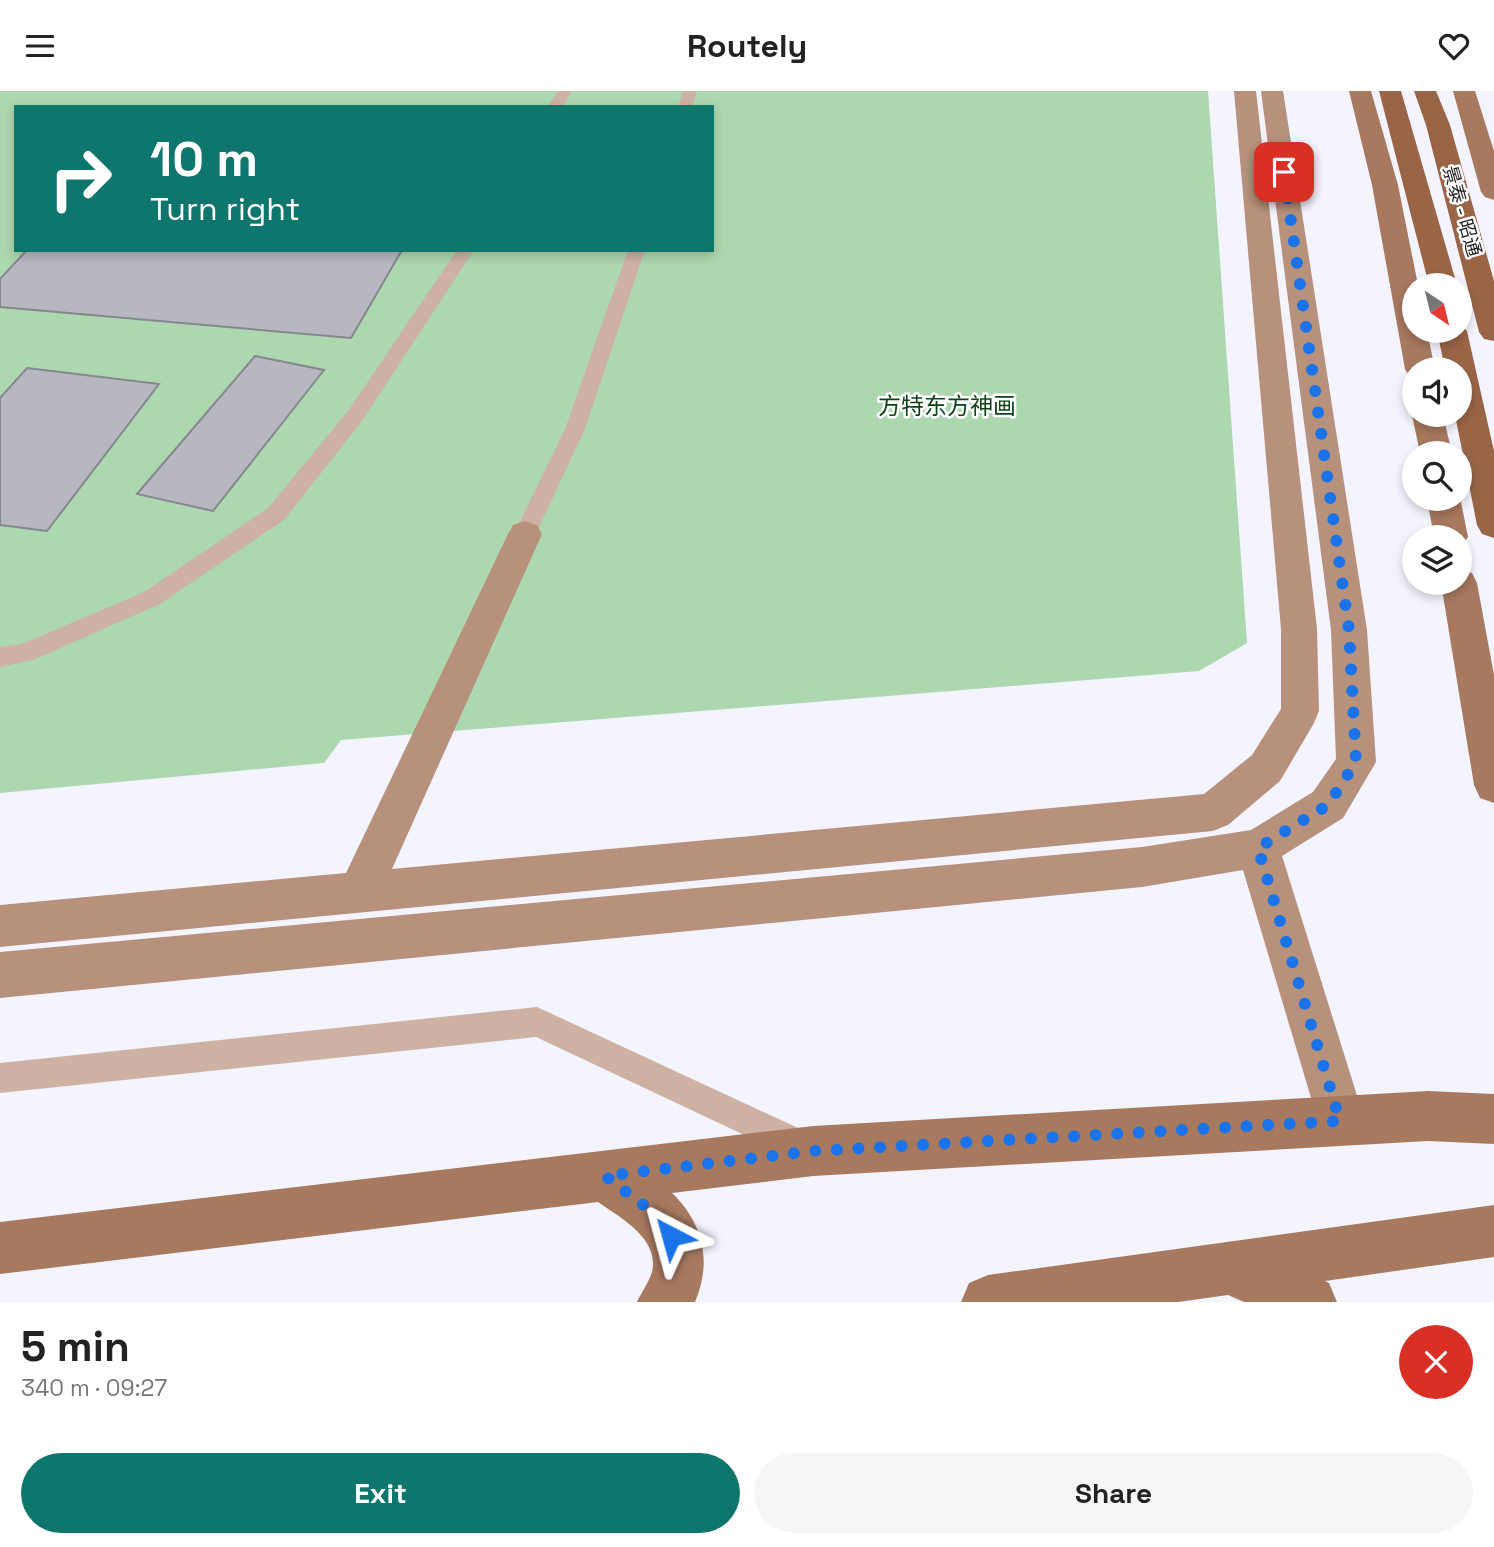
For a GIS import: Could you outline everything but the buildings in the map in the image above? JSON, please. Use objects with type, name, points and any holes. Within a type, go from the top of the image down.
[{"type":"highway","name":"景泰 - 昭通","points":[[1390,91],[1440,273]]},
{"type":"highway","name":"景泰 - 昭通","points":[[1426,91],[1494,332]]},
{"type":"highway","points":[[1455,343],[1494,525]]},
{"type":"main road","points":[[1360,91],[1385,185],[1418,357]]},
{"type":"main road","points":[[1464,91],[1494,192]]},
{"type":"main road","points":[[1461,595],[1494,785]]},
{"type":"main road","points":[[0,1248],[813,1151],[1428,1116],[1494,1119]]},
{"type":"main road","points":[[605,1176],[661,1218],[671,1236],[680,1262],[674,1292],[664,1302]]},
{"type":"main road","points":[[988,1302],[1494,1231]]},
{"type":"main road","points":[[1227,1268],[1310,1302]]},
{"type":"street","points":[[0,926],[1213,812],[1266,768],[1300,711],[1299,629],[1245,91]]},
{"type":"street","points":[[0,975],[1142,867],[1258,848],[1328,805],[1356,762],[1349,630],[1272,91]]},
{"type":"street","points":[[359,892],[525,534]]},
{"type":"street","points":[[1258,848],[1340,1121]]},
{"type":"lane","points":[[0,657],[25,653],[152,598],[276,514],[355,416],[465,252]]},
{"type":"lane","points":[[525,534],[575,429],[636,252]]},
{"type":"lane","points":[[0,1078],[537,1022],[813,1151]]},
{"type":"green space","name":"方特东方神画","points":[[0,91],[1208,91],[1247,643],[1199,671],[341,740],[324,763],[0,793]]},
{"type":"route","points":[[671,1236],[661,1218],[605,1176],[813,1151],[1340,1121],[1258,848],[1328,805],[1356,762],[1349,630],[1284,172]]}]
